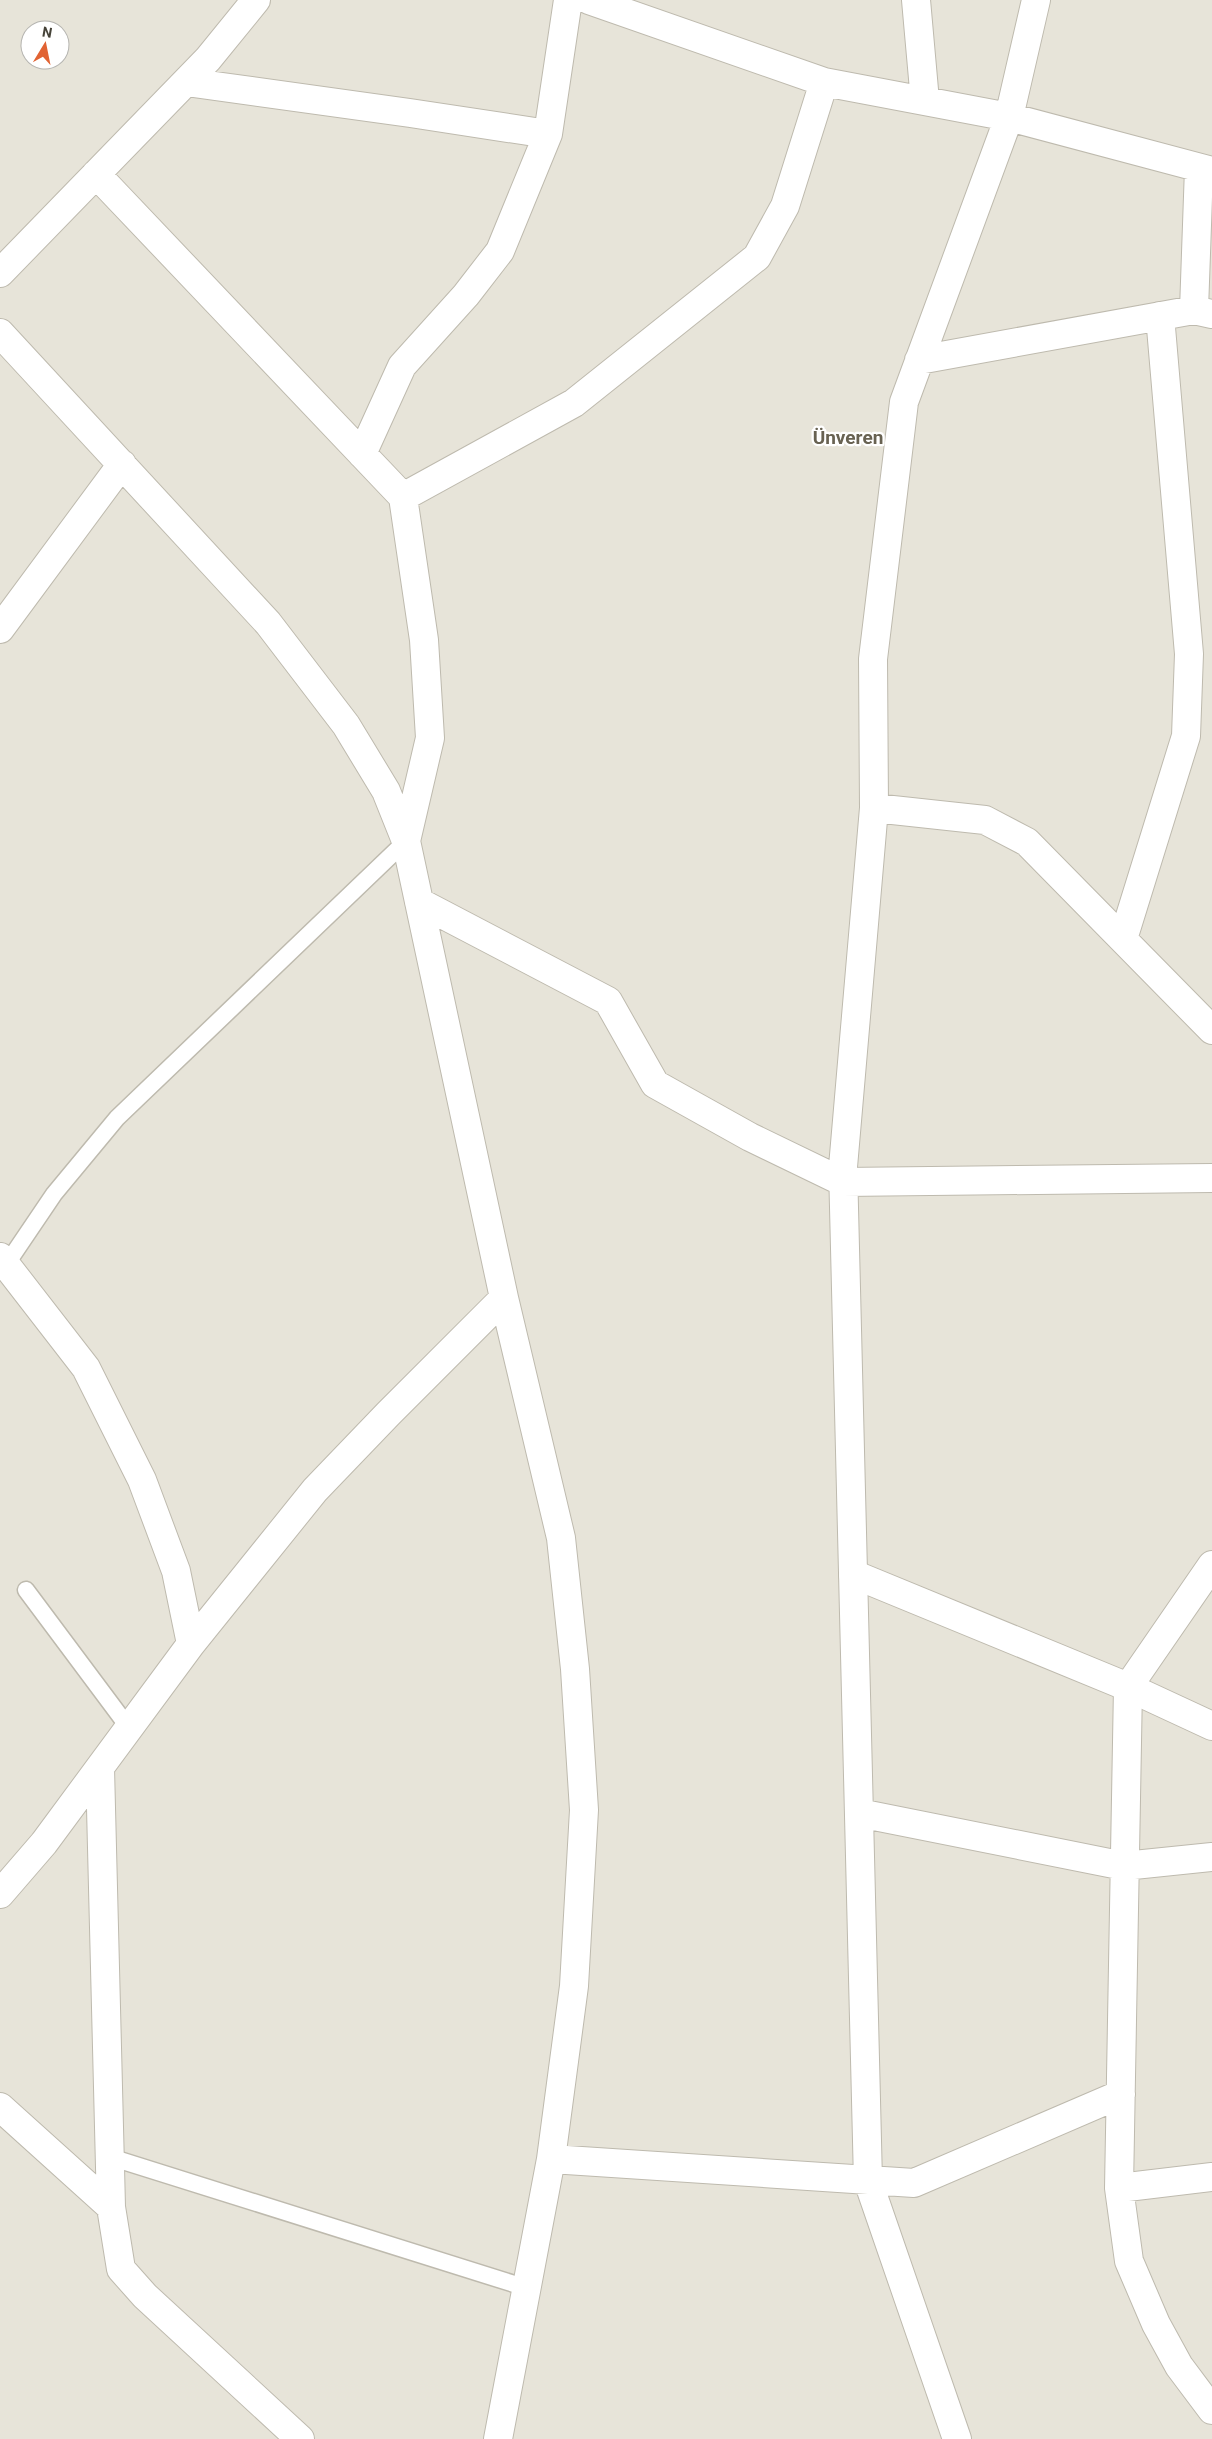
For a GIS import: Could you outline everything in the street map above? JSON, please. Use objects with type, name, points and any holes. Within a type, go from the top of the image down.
[{"type":"street","points":[[0,273],[208,60],[256,0]]},
{"type":"street","points":[[362,454],[402,366],[466,295],[500,251],[548,134],[568,0]]},
{"type":"street","points":[[590,0],[824,82],[1009,117],[1205,170],[1203,312],[1160,316],[919,360]]},
{"type":"street","points":[[916,0],[925,101]]},
{"type":"street","points":[[957,2439],[868,2181],[843,1182],[874,808],[872,659],[904,402],[1009,117],[1036,0]]},
{"type":"street","points":[[186,82],[548,134]]},
{"type":"street","points":[[403,497],[574,403],[757,257],[785,206],[824,82]]},
{"type":"street","points":[[96,174],[403,497],[424,640],[430,738],[406,841]]},
{"type":"street","points":[[1123,939],[1186,736],[1189,654],[1160,316]]},
{"type":"street","points":[[0,333],[268,623],[346,725],[386,791],[406,841],[504,1298],[562,1538],[575,1669],[584,1801],[574,1986],[551,2159],[498,2439]]},
{"type":"street","points":[[0,629],[122,464]]},
{"type":"street","points":[[874,808],[984,820],[1026,842],[1212,1030]]},
{"type":"street","points":[[420,902],[608,1001],[655,1084],[750,1137],[843,1182],[1212,1178]]},
{"type":"street","points":[[3,1261],[86,1368],[142,1480],[176,1571],[191,1644]]},
{"type":"street","points":[[0,1894],[44,1843],[191,1644],[315,1490],[504,1298]]},
{"type":"street","points":[[1212,1564],[1128,1687],[1119,2188],[1129,2260],[1156,2324],[1179,2366],[1212,2410]]},
{"type":"street","points":[[853,1574],[1128,1687],[1212,1726]]},
{"type":"street","points":[[100,1768],[111,2207],[121,2270],[145,2296],[300,2439]]},
{"type":"street","points":[[859,1812],[1124,1866],[1212,1857]]},
{"type":"street","points":[[551,2159],[914,2183],[1120,2094]]},
{"type":"street","points":[[0,2107],[111,2207]]},
{"type":"street","points":[[1119,2188],[1212,2177]]},
{"type":"lane","points":[[3,1261],[54,1194],[117,1118],[406,841]]},
{"type":"lane","points":[[26,1590],[129,1728]]},
{"type":"lane","points":[[110,2157],[526,2288]]},
{"type":"shaded area","points":[[0,0],[1212,0],[1212,2439],[0,2439]]},
{"type":"district","name":"Ünveren","points":[[848,437]]}]
